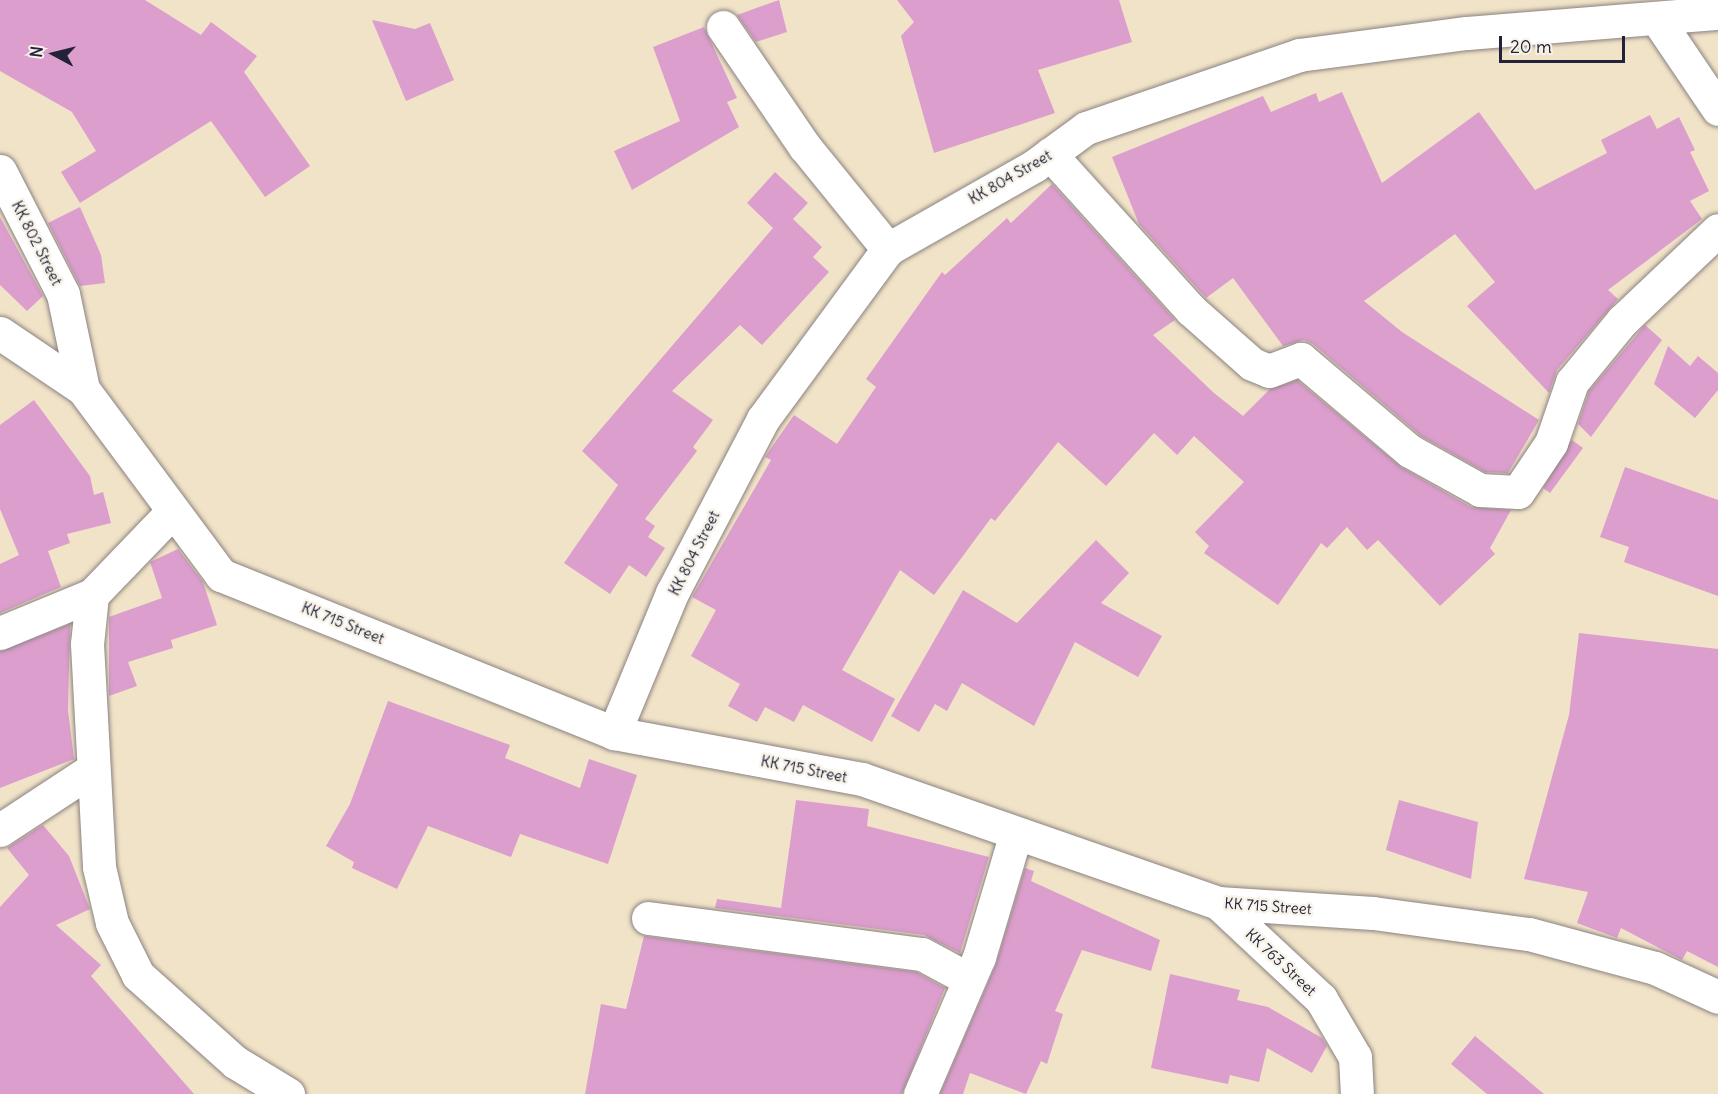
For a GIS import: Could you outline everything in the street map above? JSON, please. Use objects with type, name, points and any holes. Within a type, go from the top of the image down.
[{"type":"street","name":"KK 804 Street","points":[[614,733],[672,593],[763,419],[888,249],[1050,154],[1086,128],[1299,55],[1467,33],[1659,22],[1718,14]]},
{"type":"street","points":[[1659,22],[1718,109]]},
{"type":"street","points":[[723,27],[805,147],[888,249]]},
{"type":"street","points":[[1050,154],[1191,310],[1252,364],[1269,371],[1287,360],[1300,359],[1410,451],[1480,490],[1518,492],[1551,443],[1572,382],[1622,321],[1718,230]]},
{"type":"street","name":"KK 802 Street","points":[[0,171],[63,294],[83,389]]},
{"type":"street","name":"KK 715 Street","points":[[0,333],[83,389],[171,513],[221,575],[614,733],[862,780],[1218,903],[1372,913],[1529,934],[1655,968],[1718,997]]},
{"type":"street","points":[[0,633],[92,595],[171,513]]},
{"type":"street","points":[[92,595],[87,644],[93,769],[99,867],[112,923],[138,975],[235,1062],[271,1090]]},
{"type":"street","points":[[0,830],[93,769]]},
{"type":"street","points":[[920,1094],[968,979],[1016,833]]},
{"type":"street","name":"KK 763 Street","points":[[1218,903],[1321,999],[1355,1057],[1358,1094]]},
{"type":"street","points":[[648,918],[922,954],[968,979]]},
{"type":"building","points":[[0,0],[145,0],[201,35],[211,22],[257,56],[244,72],[310,166],[265,197],[211,121],[80,203],[61,172],[96,151],[72,112],[0,71]]},
{"type":"building","points":[[779,0],[787,32],[756,42],[737,15]]},
{"type":"building","points":[[897,0],[1119,0],[1132,42],[1038,70],[1055,113],[934,153],[901,36],[914,22]]},
{"type":"building","points":[[372,20],[415,29],[430,23],[454,80],[406,101]]},
{"type":"building","points":[[704,27],[737,98],[727,102],[739,127],[632,190],[614,151],[680,121],[653,47]]},
{"type":"building","points":[[1342,92],[1382,183],[1479,112],[1535,190],[1607,153],[1601,140],[1650,115],[1657,129],[1679,117],[1695,150],[1690,152],[1709,191],[1690,201],[1702,219],[1608,290],[1618,299],[1557,370],[1549,393],[1467,306],[1495,282],[1455,234],[1364,301],[1402,332],[1539,420],[1508,473],[1485,472],[1421,436],[1313,344],[1304,340],[1283,346],[1233,278],[1206,298],[1139,224],[1112,157],[1263,96],[1271,112],[1316,93],[1319,102]]},
{"type":"building","points":[[775,172],[808,203],[793,219],[822,247],[813,257],[829,272],[762,345],[740,325],[672,391],[713,420],[693,447],[697,451],[645,519],[655,526],[648,537],[665,548],[646,577],[629,565],[610,594],[564,563],[618,485],[582,451],[773,228],[747,203]]},
{"type":"building","points":[[1052,184],[1175,320],[1153,335],[1214,393],[1243,416],[1270,389],[1297,380],[1401,467],[1471,507],[1511,510],[1490,548],[1495,554],[1440,606],[1378,540],[1367,550],[1347,527],[1327,548],[1321,543],[1278,605],[1204,553],[1209,546],[1195,532],[1244,482],[1194,436],[1177,455],[1154,433],[1106,486],[1058,442],[995,521],[991,518],[934,595],[900,570],[842,670],[895,699],[872,742],[803,705],[794,722],[765,707],[757,722],[728,706],[740,684],[691,656],[716,610],[692,597],[771,460],[765,457],[794,415],[837,444],[876,387],[866,379],[942,272],[945,275],[1007,218],[1011,223]]},
{"type":"building","points":[[80,207],[101,255],[105,283],[80,286],[48,223]]},
{"type":"building","points":[[0,217],[43,296],[27,311],[0,285]]},
{"type":"building","points":[[1645,325],[1662,340],[1591,437],[1578,424],[1589,391]]},
{"type":"building","points":[[1668,346],[1690,366],[1698,356],[1718,373],[1718,390],[1695,418],[1654,384]]},
{"type":"building","points":[[34,400],[90,476],[94,495],[103,492],[111,523],[67,534],[70,543],[48,551],[61,587],[0,613],[0,564],[19,555],[0,509],[0,425]]},
{"type":"building","points":[[1572,440],[1583,448],[1550,493],[1543,488]]},
{"type":"building","points":[[1625,467],[1718,500],[1718,596],[1624,562],[1629,547],[1600,537]]},
{"type":"building","points":[[1096,540],[1129,573],[1101,603],[1162,636],[1138,677],[1075,642],[1034,726],[962,683],[947,711],[935,704],[919,732],[891,716],[963,590],[1017,623]]},
{"type":"building","points":[[178,549],[203,582],[217,625],[171,640],[173,648],[128,662],[137,686],[109,696],[109,617],[162,598],[150,562]]},
{"type":"building","points":[[70,624],[68,710],[74,759],[0,788],[0,651]]},
{"type":"building","points":[[1579,633],[1718,649],[1718,967],[1687,951],[1682,960],[1621,928],[1617,938],[1577,923],[1588,892],[1524,879],[1569,715]]},
{"type":"building","points":[[388,701],[510,745],[505,758],[580,788],[589,759],[637,775],[608,864],[520,834],[511,857],[428,826],[397,889],[352,868],[354,862],[326,846],[350,804]]},
{"type":"building","points":[[796,800],[869,809],[867,826],[989,857],[960,953],[924,935],[715,908],[717,899],[781,908]]},
{"type":"building","points":[[1399,800],[1478,822],[1471,879],[1386,850]]},
{"type":"building","points":[[43,825],[69,856],[90,909],[56,925],[101,965],[91,976],[194,1094],[0,1094],[0,907],[29,875],[7,848]]},
{"type":"building","points":[[1025,868],[1034,871],[1031,881],[1160,940],[1151,971],[1082,950],[1055,1011],[1063,1014],[1047,1064],[1041,1061],[1026,1094],[970,1073],[963,1094],[940,1094],[996,964]]},
{"type":"building","points":[[644,936],[916,972],[945,988],[902,1094],[585,1094],[601,1004],[626,1009]]},
{"type":"building","points":[[1170,974],[1240,990],[1237,1000],[1268,1007],[1322,1038],[1327,1046],[1312,1073],[1267,1048],[1259,1082],[1230,1075],[1228,1084],[1151,1068]]},
{"type":"building","points":[[1475,1036],[1544,1094],[1487,1094],[1451,1064]]}]
